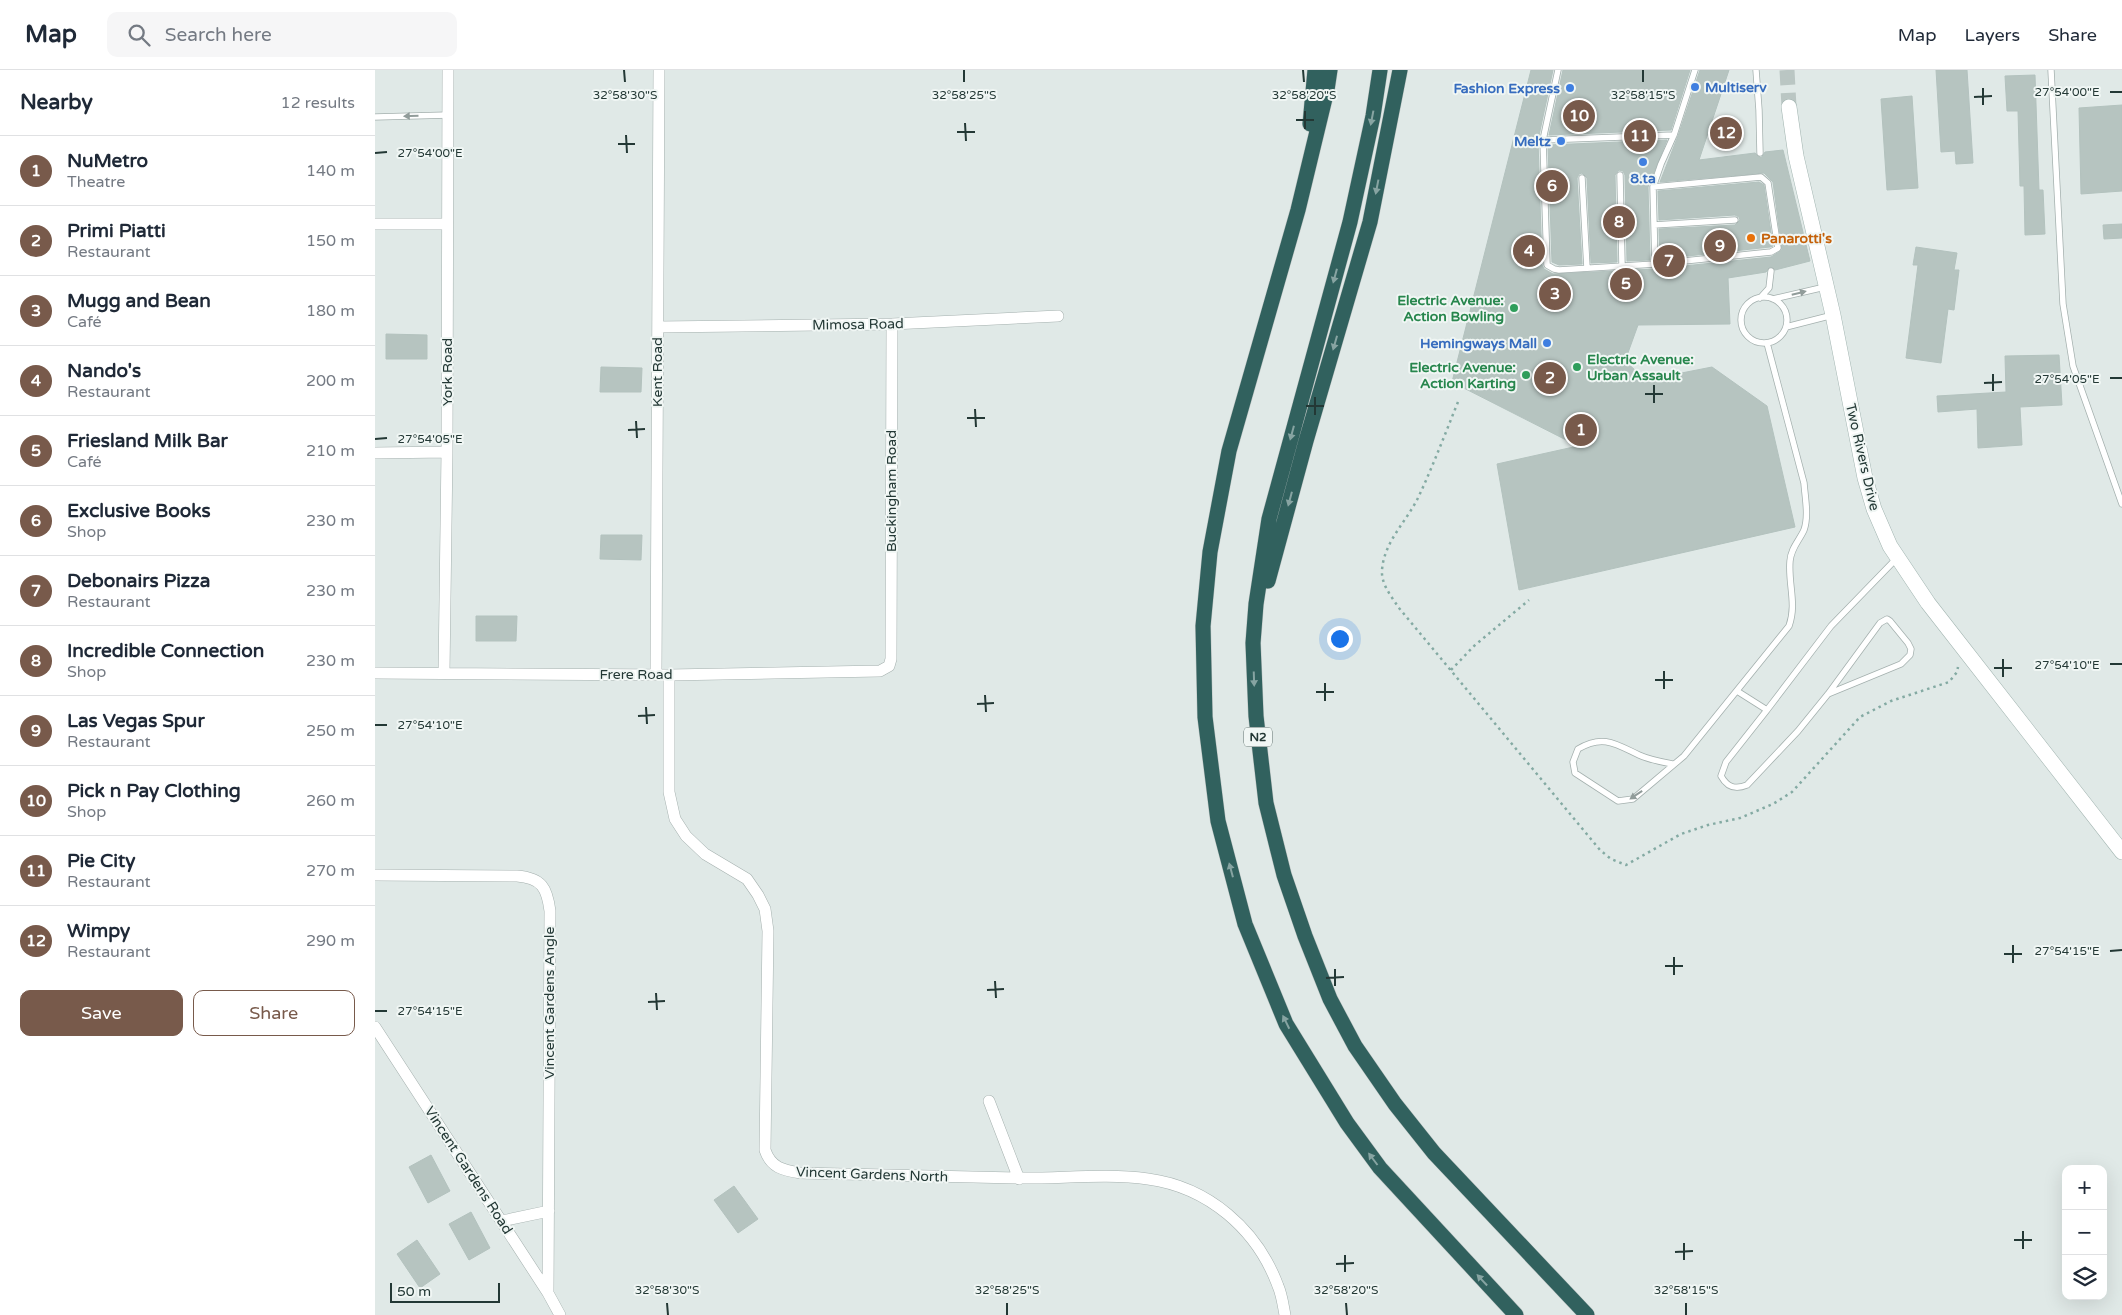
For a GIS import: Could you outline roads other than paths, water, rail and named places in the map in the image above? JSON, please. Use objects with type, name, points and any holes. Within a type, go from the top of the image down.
[{"type":"highway","points":[[1298,210],[1315,94],[1315,70]]},
{"type":"highway","points":[[1329,70],[1327,90],[1298,210],[1229,451],[1210,552],[1203,626],[1205,717],[1218,821],[1245,924],[1286,1024],[1347,1123],[1380,1168],[1516,1315]]},
{"type":"highway","name":"N2","points":[[1380,70],[1373,116],[1350,222],[1269,519],[1256,604],[1253,643],[1256,716],[1266,803],[1284,875],[1305,936],[1330,999],[1355,1046],[1395,1104],[1434,1153],[1587,1315]]},
{"type":"highway","points":[[1253,643],[1275,551],[1370,222],[1400,70]]},
{"type":"main road","name":"Two Rivers Drive","points":[[1789,106],[1796,156],[1833,315],[1865,478],[1881,529],[1897,558],[1960,644],[2122,852]]},
{"type":"street","name":"York Road","points":[[444,673],[447,452],[448,70]]},
{"type":"street","name":"Kent Road","points":[[656,674],[659,70]]},
{"type":"street","points":[[375,224],[447,224]]},
{"type":"street","name":"Mimosa Road","points":[[657,327],[892,324],[1058,316]]},
{"type":"street","name":"Buckingham Road","points":[[891,659],[892,324]]},
{"type":"street","points":[[375,453],[447,452]]},
{"type":"street","name":"Frere Road","points":[[375,673],[669,675],[880,671],[889,666],[891,659]]},
{"type":"street","name":"Vincent Gardens North","points":[[669,675],[669,792],[675,819],[686,836],[705,854],[747,879],[765,909],[768,931],[765,1150],[767,1158],[772,1164],[782,1170],[801,1173],[1149,1179],[1194,1192],[1225,1211],[1242,1226],[1262,1252],[1279,1286],[1285,1315]]},
{"type":"street","name":"Vincent Gardens Angle","points":[[375,874],[517,876],[529,877],[538,881],[544,888],[550,911],[548,1293]]},
{"type":"street","name":"Vincent Gardens Road","points":[[375,1027],[502,1221],[560,1315]]},
{"type":"street","points":[[989,1101],[1019,1178]]},
{"type":"street","points":[[502,1221],[549,1211]]},
{"type":"lane","points":[[1559,70],[1543,140],[1547,265],[1554,270],[1655,264],[1771,252],[1778,248],[1779,243],[1768,183],[1761,177],[1653,187]]},
{"type":"lane","points":[[1655,264],[1653,187],[1674,136],[1695,70]]},
{"type":"lane","points":[[1756,70],[1760,153]]},
{"type":"lane","points":[[2051,70],[2063,304],[2068,342],[2073,366],[2122,504]]},
{"type":"lane","points":[[375,117],[448,115]]},
{"type":"lane","points":[[1543,140],[1674,136]]},
{"type":"lane","points":[[1620,175],[1622,266]]},
{"type":"lane","points":[[1582,178],[1587,268]]},
{"type":"lane","points":[[1654,224],[1735,220]]},
{"type":"lane","points":[[1761,298],[1769,288],[1771,271]]},
{"type":"lane","points":[[1773,299],[1779,303],[1786,314],[1786,327],[1779,338],[1767,343],[1761,343],[1749,338],[1742,327],[1741,321],[1745,308],[1755,300],[1761,298],[1773,299],[1826,286]]},
{"type":"lane","points":[[1786,327],[1833,315]]},
{"type":"lane","points":[[1673,764],[1651,760],[1608,741],[1585,745],[1578,749],[1573,768],[1586,781],[1618,801],[1626,801],[1638,796],[1684,756],[1789,626],[1793,616],[1790,561],[1793,549],[1806,522],[1804,483],[1767,343]]},
{"type":"lane","points":[[1828,694],[1901,664],[1907,659],[1911,649],[1909,643],[1890,621],[1887,619],[1880,623],[1828,694],[1798,731],[1747,785],[1735,788],[1730,786],[1721,776],[1721,770],[1726,762],[1831,626],[1897,558]]},
{"type":"lane","points":[[1737,691],[1767,710]]},
{"type":"tunnel","points":[[1787,70],[1789,107]]},
{"type":"place","name":"Multiserv","points":[[1695,87]]},
{"type":"place","name":"Fashion Express","points":[[1570,88]]},
{"type":"place","name":"Pick n Pay Clothing","points":[[1579,116]]},
{"type":"place","name":"Wimpy","points":[[1726,133]]},
{"type":"place","name":"Pie City","points":[[1640,136]]},
{"type":"place","name":"Meltz","points":[[1561,141]]},
{"type":"place","name":"8.ta","points":[[1643,162]]},
{"type":"place","name":"Exclusive Books","points":[[1552,186]]},
{"type":"place","name":"Incredible Connection","points":[[1619,222]]},
{"type":"place","name":"Panarotti's","points":[[1751,238]]},
{"type":"place","name":"Las Vegas Spur","points":[[1720,246]]},
{"type":"place","name":"Nando's","points":[[1529,251]]},
{"type":"place","name":"Debonairs Pizza","points":[[1669,261]]},
{"type":"place","name":"Friesland Milk Bar","points":[[1626,284]]},
{"type":"place","name":"Mugg and Bean","points":[[1555,294]]},
{"type":"place","name":"Electric Avenue: Action Bowling","points":[[1514,308]]},
{"type":"place","name":"Hemingways Mall","points":[[1547,343]]},
{"type":"place","name":"Electric Avenue: Urban Assault","points":[[1577,367]]},
{"type":"place","name":"Electric Avenue: Action Karting","points":[[1526,375]]},
{"type":"place","name":"Primi Piatti","points":[[1550,378]]},
{"type":"place","name":"NuMetro","points":[[1581,430]]}]
